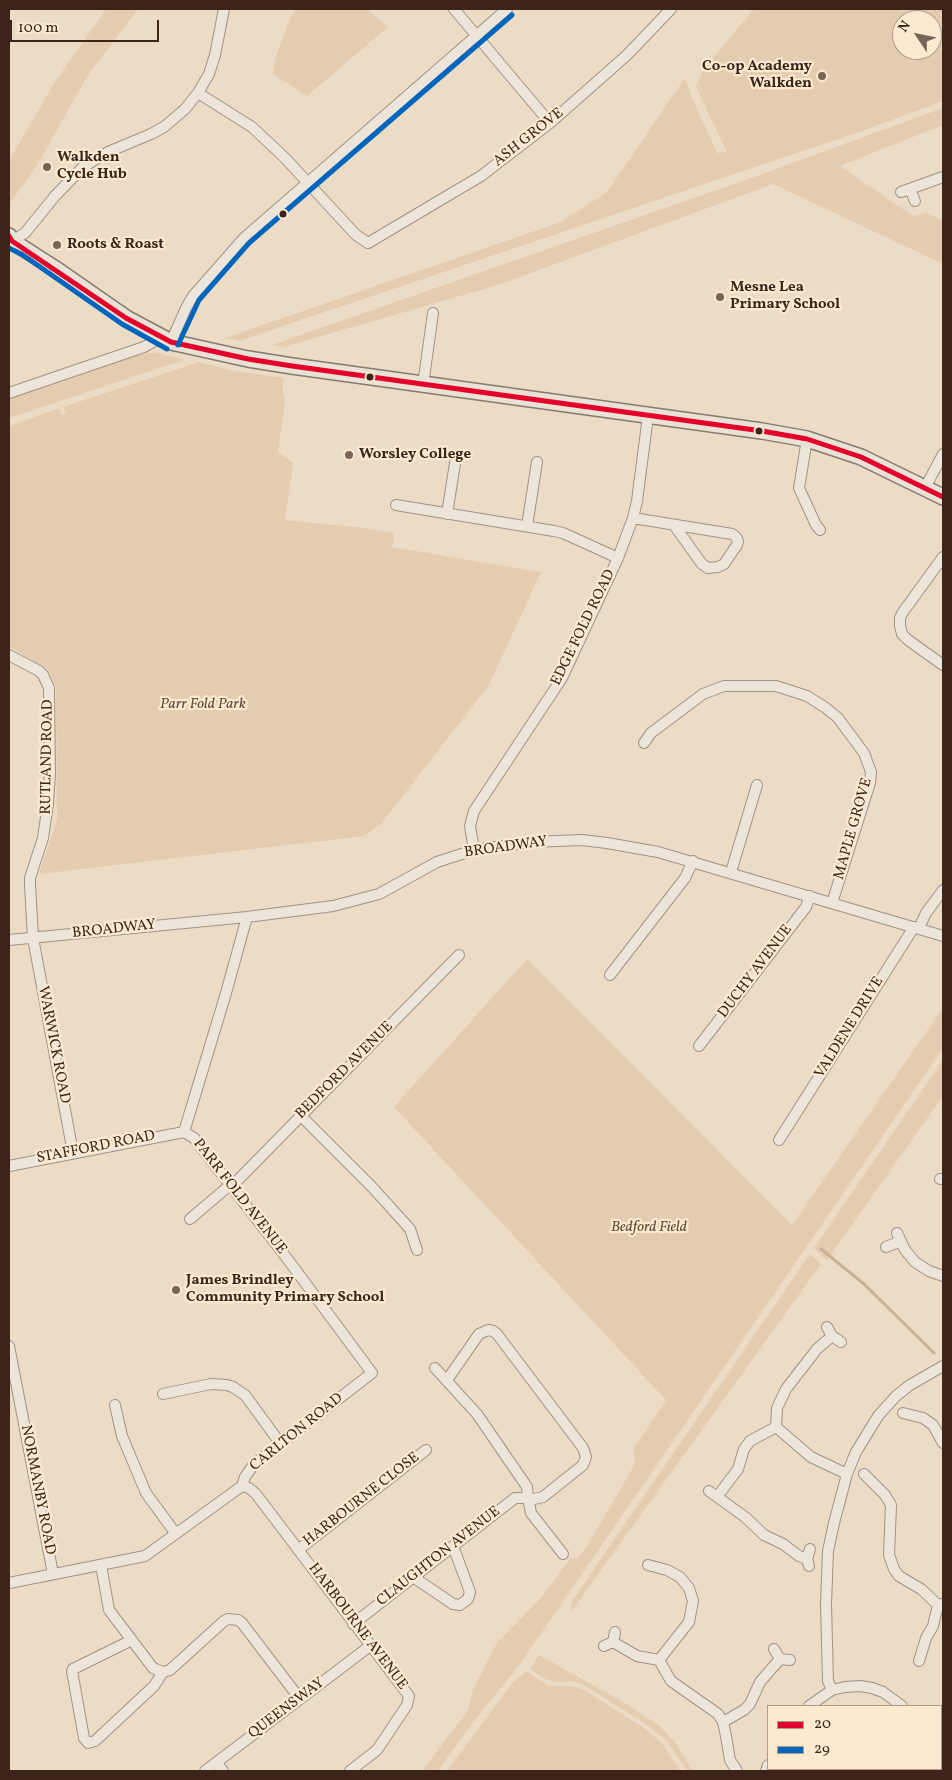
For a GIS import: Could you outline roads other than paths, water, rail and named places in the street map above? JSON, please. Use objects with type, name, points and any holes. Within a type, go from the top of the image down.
[{"type":"main road","points":[[10,239],[126,318],[165,340],[248,360],[807,439],[854,454],[943,496]]},
{"type":"street","points":[[10,239],[25,233],[55,196],[83,167],[108,152],[164,127],[185,109],[198,93],[209,74],[215,55],[224,9]]},
{"type":"street","points":[[454,9],[550,123]]},
{"type":"street","points":[[9,393],[165,340],[204,282],[244,238],[507,9]]},
{"type":"street","name":"ASH GROVE","points":[[307,182],[356,235],[368,243],[481,176],[550,123],[627,55],[671,9]]},
{"type":"street","points":[[198,93],[252,127],[307,182]]},
{"type":"street","points":[[914,201],[905,190],[943,177]]},
{"type":"street","points":[[423,385],[432,313]]},
{"type":"street","name":"EDGE FOLD ROAD","points":[[474,850],[470,826],[474,811],[562,678],[618,558],[633,518],[642,471],[648,416]]},
{"type":"street","points":[[807,439],[799,488],[820,530]]},
{"type":"street","points":[[926,488],[943,454]]},
{"type":"street","points":[[447,514],[456,457]]},
{"type":"street","points":[[527,526],[537,462]]},
{"type":"street","points":[[396,505],[563,533],[618,558]]},
{"type":"street","points":[[633,518],[732,534],[738,541],[737,545],[724,564],[718,568],[708,568],[702,564],[674,525]]},
{"type":"street","points":[[943,557],[903,612],[900,618],[900,626],[902,634],[908,640],[943,665]]},
{"type":"street","name":"RUTLAND ROAD","points":[[9,654],[39,671],[47,681],[49,688],[50,774],[48,804],[43,838],[30,878],[33,938]]},
{"type":"street","name":"MAPLE GROVE","points":[[644,743],[651,733],[703,694],[724,686],[776,686],[807,696],[838,718],[864,753],[871,772],[870,783],[832,902]]},
{"type":"street","points":[[731,872],[757,785]]},
{"type":"street","name":"BROADWAY","points":[[9,940],[247,917],[333,906],[364,900],[390,890],[437,862],[474,850],[530,842],[582,840],[631,846],[693,861],[943,936]]},
{"type":"street","points":[[610,975],[685,878],[693,861]]},
{"type":"street","name":"VALDENE DRIVE","points":[[779,1140],[788,1130],[926,913],[943,890]]},
{"type":"street","name":"DUCHY AVENUE","points":[[699,1046],[805,909],[810,896]]},
{"type":"street","name":"PARR FOLD AVENUE","points":[[247,917],[184,1132],[194,1138],[231,1185],[372,1373]]},
{"type":"street","name":"WARWICK ROAD","points":[[33,938],[73,1153]]},
{"type":"street","name":"BEDFORD AVENUE","points":[[190,1220],[231,1185],[459,955]]},
{"type":"street","points":[[301,1116],[372,1187],[410,1229],[418,1243]]},
{"type":"street","name":"STAFFORD ROAD","points":[[9,1166],[184,1132]]},
{"type":"street","points":[[886,1246],[899,1237],[904,1250],[915,1262],[929,1271],[943,1276]]},
{"type":"street","name":"CLAUGHTON AVENUE","points":[[353,1624],[512,1500],[519,1497],[534,1499],[542,1497],[584,1465],[586,1459],[583,1448],[493,1331],[488,1330],[479,1334],[447,1380]]},
{"type":"street","points":[[776,1427],[777,1408],[786,1389],[829,1332],[842,1342]]},
{"type":"street","name":"NORMANBY ROAD","points":[[9,1346],[53,1574]]},
{"type":"street","points":[[832,1690],[828,1682],[826,1604],[828,1551],[847,1474],[856,1452],[878,1416],[896,1396],[910,1385],[943,1366]]},
{"type":"street","points":[[435,1368],[472,1408],[523,1481],[531,1513],[563,1554]]},
{"type":"street","name":"CARLTON ROAD","points":[[9,1582],[145,1556],[242,1486],[254,1464],[372,1373]]},
{"type":"street","points":[[163,1394],[175,1396],[218,1384],[233,1387],[245,1395],[280,1443]]},
{"type":"street","points":[[115,1405],[122,1436],[146,1493],[176,1534]]},
{"type":"street","points":[[909,1411],[933,1424],[938,1430],[943,1443]]},
{"type":"street","points":[[776,1427],[811,1457],[847,1474]]},
{"type":"street","points":[[776,1427],[754,1438],[746,1445],[738,1469],[713,1494],[745,1517],[764,1535],[782,1544],[799,1556],[809,1558]]},
{"type":"street","name":"HARBOURNE CLOSE","points":[[298,1550],[426,1450]]},
{"type":"street","points":[[864,1474],[872,1488],[885,1495],[891,1505],[889,1555],[894,1570],[899,1576],[941,1604],[933,1626],[926,1638],[919,1661]]},
{"type":"street","name":"HARBOURNE AVENUE","points":[[242,1486],[249,1488],[256,1494],[406,1692],[409,1700],[377,1750],[350,1771]]},
{"type":"street","points":[[413,1577],[453,1604],[460,1605],[468,1599],[470,1592],[453,1546]]},
{"type":"street","points":[[648,1564],[662,1564],[684,1581],[698,1601],[689,1622],[659,1660]]},
{"type":"street","points":[[101,1565],[110,1610],[153,1668],[163,1672],[170,1670],[224,1621],[233,1618],[242,1623],[300,1699]]},
{"type":"street","points":[[132,1640],[72,1671],[86,1741],[88,1743],[95,1741],[154,1686],[163,1672]]},
{"type":"street","points":[[611,1640],[637,1656],[659,1660],[671,1681],[718,1714],[723,1722],[730,1760],[737,1771]]},
{"type":"street","points":[[912,1644],[923,1647]]},
{"type":"street","name":"QUEENSWAY","points":[[205,1771],[370,1646]]},
{"type":"street","points":[[723,1722],[744,1710],[750,1704],[760,1682],[785,1659],[774,1649]]},
{"type":"street","points":[[810,1705],[832,1690],[845,1687],[872,1688],[883,1692],[901,1705]]},
{"type":"street","points":[[217,1762],[223,1771]]},
{"type":"waterway","points":[[821,1249],[864,1284],[934,1353]]},
{"type":"place","name":"Co-op Academy Walkden","points":[[822,76]]},
{"type":"place","name":"Walkden Cycle Hub","points":[[47,167]]},
{"type":"place","name":"Roots & Roast","points":[[57,245]]},
{"type":"place","name":"Mesne Lea Primary School","points":[[720,297]]},
{"type":"place","name":"Worsley College","points":[[349,455]]},
{"type":"place","name":"James Brindley Community Primary School","points":[[176,1290]]},
{"type":"park label","name":"Parr Fold Park","points":[[203,705]]},
{"type":"park label","name":"Bedford Field","points":[[649,1228]]}]
